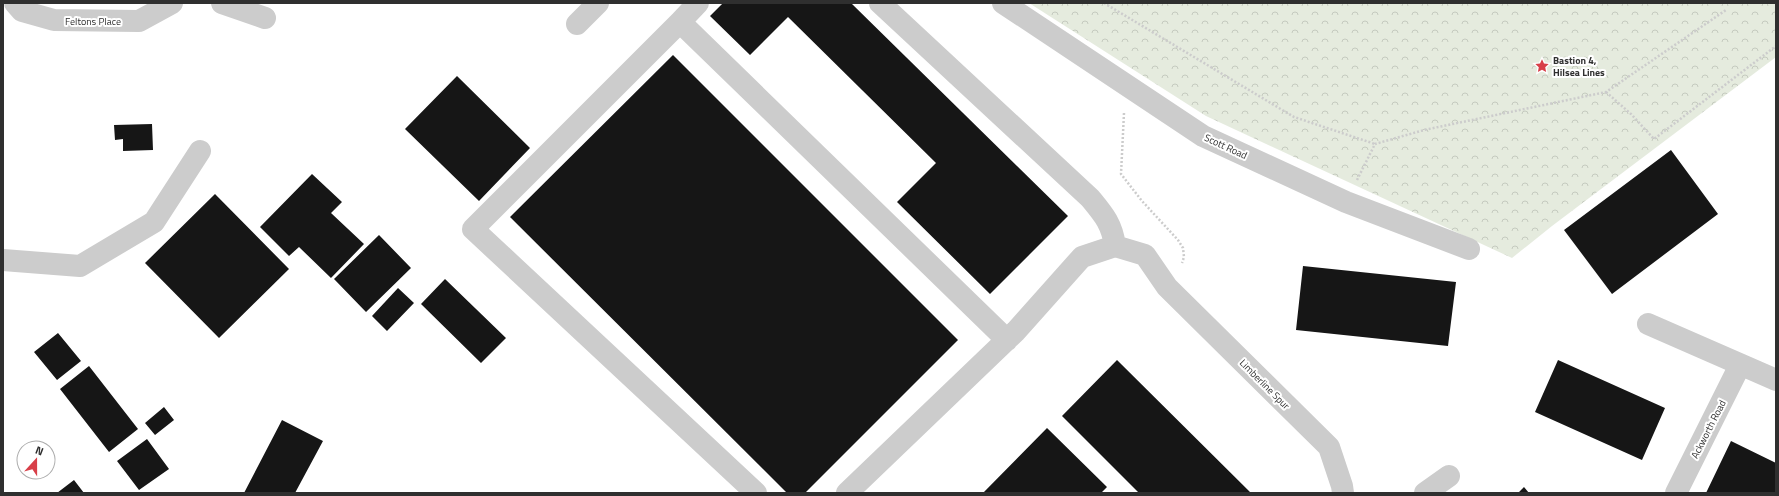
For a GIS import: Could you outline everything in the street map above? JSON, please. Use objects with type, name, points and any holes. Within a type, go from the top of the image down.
[{"type":"street","name":"Feltons Place","points":[[15,3],[22,12],[54,20],[139,21],[172,3]]},
{"type":"street","points":[[222,3],[265,18]]},
{"type":"street","points":[[578,24],[598,3]]},
{"type":"street","points":[[698,3],[473,229],[756,493]]},
{"type":"street","points":[[848,493],[1007,340],[1082,257],[1115,246],[1114,234],[1109,222],[1090,198],[880,3]]},
{"type":"street","name":"Scott Road","points":[[1003,3],[1203,136],[1346,202],[1469,249]]},
{"type":"street","points":[[680,22],[1007,340]]},
{"type":"street","points":[[3,260],[80,266],[154,222],[200,151]]},
{"type":"street","name":"Limberline Spur","points":[[1115,246],[1145,255],[1167,287],[1329,447],[1343,493]]},
{"type":"street","points":[[1648,324],[1776,380]]},
{"type":"street","name":"Ackworth Road","points":[[1676,493],[1740,365]]},
{"type":"street","points":[[1426,493],[1449,476]]},
{"type":"path","points":[[1104,3],[1294,116],[1375,144],[1424,130],[1606,92],[1726,10]]},
{"type":"path","points":[[1606,92],[1631,114],[1654,139],[1776,46]]},
{"type":"path","points":[[1134,89],[1125,104],[1121,174],[1183,248],[1184,257],[1181,267],[1167,287]]},
{"type":"path","points":[[1346,202],[1375,144]]},
{"type":"green space","points":[[1029,3],[1776,3],[1776,57],[1552,226],[1512,258],[1206,116]]},
{"type":"building","points":[[723,3],[851,3],[1068,216],[990,294],[897,202],[936,163],[788,17],[750,55],[710,16]]},
{"type":"building","points":[[673,55],[958,340],[805,493],[787,493],[510,217]]},
{"type":"building","points":[[457,76],[530,148],[479,201],[405,129]]},
{"type":"building","points":[[152,124],[153,150],[123,151],[123,139],[115,140],[114,125]]},
{"type":"building","points":[[1671,150],[1718,214],[1612,294],[1564,230]]},
{"type":"building","points":[[312,174],[342,202],[331,213],[364,244],[331,278],[299,247],[289,256],[260,227]]},
{"type":"building","points":[[215,194],[289,269],[219,338],[145,263]]},
{"type":"building","points":[[379,235],[411,268],[366,312],[334,279]]},
{"type":"building","points":[[1303,266],[1456,282],[1448,346],[1296,330]]},
{"type":"building","points":[[445,279],[506,338],[481,363],[421,304]]},
{"type":"building","points":[[398,288],[414,303],[387,331],[372,316]]},
{"type":"building","points":[[58,333],[81,361],[57,380],[34,352]]},
{"type":"building","points":[[1117,360],[1251,493],[1139,493],[1062,416]]},
{"type":"building","points":[[1558,360],[1665,408],[1642,460],[1535,412]]},
{"type":"building","points":[[89,366],[138,429],[109,452],[60,389]]},
{"type":"building","points":[[164,407],[174,420],[155,435],[145,423]]},
{"type":"building","points":[[282,420],[323,441],[295,493],[244,493]]},
{"type":"building","points":[[1047,428],[1107,487],[1101,493],[983,493]]},
{"type":"building","points":[[147,439],[169,469],[139,490],[117,461]]},
{"type":"building","points":[[1731,441],[1776,463],[1776,493],[1706,493]]},
{"type":"building","points":[[74,480],[84,493],[57,493]]},
{"type":"building","points":[[1524,487],[1529,493],[1518,493]]},
{"type":"place","name":"Bastion 4, Hilsea Lines","points":[[1542,66]]}]
